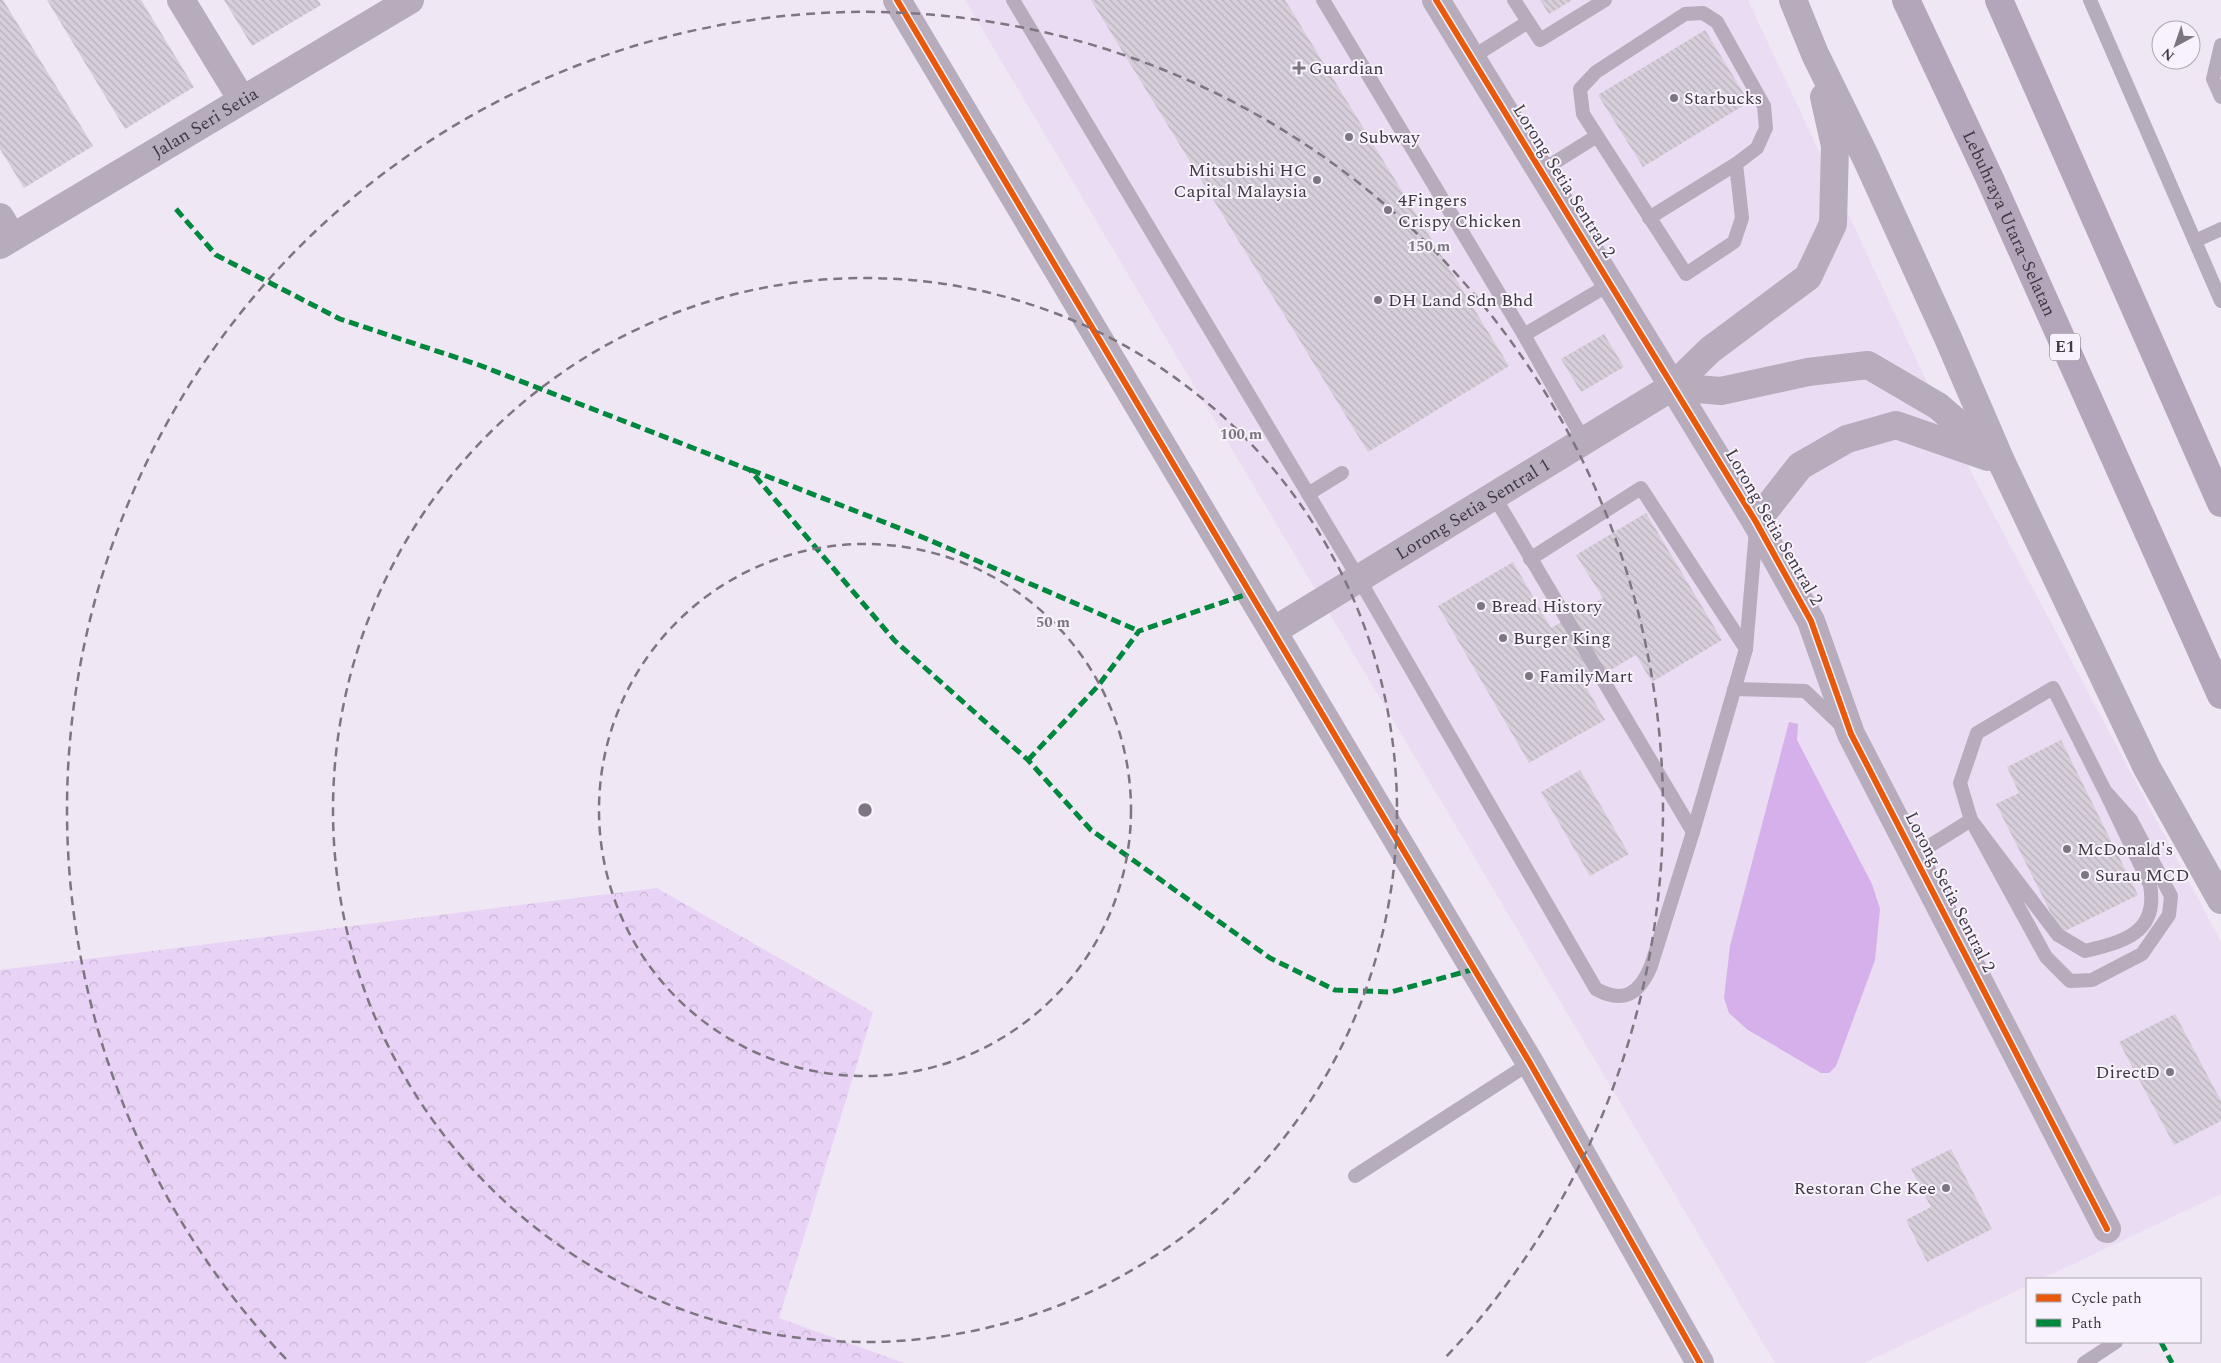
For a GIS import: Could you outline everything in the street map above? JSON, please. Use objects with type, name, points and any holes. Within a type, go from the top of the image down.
[{"type":"highway","name":"Lebuhraya Utara–Selatan","points":[[1906,0],[1990,179],[2221,695]]},
{"type":"highway","points":[[1999,0],[2221,503]]},
{"type":"street","points":[[181,0],[242,100]]},
{"type":"street","name":"Jalan Seri Setia","points":[[4,233],[242,100],[410,0]]},
{"type":"street","points":[[897,0],[1530,1063],[1700,1363]]},
{"type":"street","name":"Lorong Setia Sentral 2","points":[[1436,0],[1756,522],[1811,621],[1851,734],[2107,1229]]},
{"type":"street","points":[[1793,0],[1815,54],[1915,266],[2001,461],[2147,768],[2221,900]]},
{"type":"street","name":"Lorong Setia Sentral 1","points":[[1273,631],[1672,386],[1710,350],[1808,277],[1833,224],[1835,146],[1815,54]]},
{"type":"street","points":[[1672,386],[1721,391],[1808,372],[1868,365],[1938,406],[2001,461]]},
{"type":"street","points":[[1756,522],[1800,466],[1847,439],[1896,425],[2001,461]]},
{"type":"lane","points":[[1013,0],[1359,579],[1596,989],[1605,994],[1618,996],[1635,992],[1643,983],[1651,966],[1693,832],[1746,649],[1756,522]]},
{"type":"lane","points":[[1323,0],[1524,334],[1584,441]]},
{"type":"lane","points":[[1514,0],[1540,40],[1605,0]]},
{"type":"lane","points":[[2090,0],[2221,300]]},
{"type":"lane","points":[[1649,218],[1736,164],[1757,148],[1766,128],[1764,106],[1717,22],[1703,13],[1685,14],[1596,72],[1580,89],[1583,114],[1649,218],[1686,274],[1734,242],[1742,218],[1736,164]]},
{"type":"lane","points":[[1471,58],[1528,22]]},
{"type":"lane","points":[[2221,45],[2213,79],[2221,98]]},
{"type":"lane","points":[[1541,171],[1597,136]]},
{"type":"lane","points":[[2195,241],[2221,229]]},
{"type":"lane","points":[[1524,334],[1610,284]]},
{"type":"lane","points":[[1308,494],[1342,473]]},
{"type":"lane","points":[[1530,559],[1641,488],[1746,649]]},
{"type":"lane","points":[[1494,496],[1693,832]]},
{"type":"lane","points":[[1971,820],[2058,935],[2085,950],[2119,941],[2133,934],[2144,925],[2151,913],[2153,900],[2150,885],[2053,688],[1977,733],[1960,783],[1971,820],[2046,957],[2070,981],[2092,980],[2142,954],[2169,915],[2171,896],[2131,820],[2105,791]]},
{"type":"lane","points":[[1734,689],[1805,691],[1851,734]]},
{"type":"lane","points":[[1915,855],[1971,820]]},
{"type":"lane","points":[[1354,1176],[1530,1063]]},
{"type":"lane","points":[[2084,1363],[2114,1343]]},
{"type":"shaded area","points":[[965,0],[1748,0],[1938,406],[1981,491],[2221,942],[2221,1194],[2043,1278],[2026,1278],[2026,1286],[1864,1363],[1775,1363]]},
{"type":"shaded area","points":[[1789,722],[1798,724],[1797,740],[1872,884],[1880,909],[1875,960],[1836,1066],[1829,1073],[1821,1073],[1748,1030],[1729,1013],[1724,998],[1730,946]]},
{"type":"green space","points":[[657,888],[873,1012],[779,1318],[904,1363],[0,1363],[0,970]]},
{"type":"building","points":[[0,0],[3,0],[93,146],[24,188],[0,149]]},
{"type":"building","points":[[47,0],[141,0],[194,87],[125,129]]},
{"type":"building","points":[[224,0],[318,0],[321,5],[252,46]]},
{"type":"building","points":[[1091,0],[1285,0],[1509,366],[1368,452]]},
{"type":"building","points":[[1540,0],[1572,0],[1549,14]]},
{"type":"building","name":"Starbucks","points":[[1705,30],[1749,102],[1643,167],[1598,95]]},
{"type":"building","points":[[1604,334],[1624,367],[1581,392],[1561,359]]},
{"type":"building","points":[[1646,513],[1722,640],[1652,682],[1636,655],[1585,685],[1605,720],[1529,763],[1438,606],[1513,562],[1551,628],[1603,598],[1576,555]]},
{"type":"building","name":"McDonald's","points":[[2061,740],[2138,895],[2061,933],[1996,804],[2019,793],[2007,767]]},
{"type":"building","points":[[1580,770],[1629,854],[1590,876],[1541,792]]},
{"type":"building","name":"DirectD","points":[[2175,1014],[2221,1101],[2221,1121],[2174,1145],[2119,1042]]},
{"type":"building","name":"Restoran Che Kee","points":[[1951,1149],[1992,1229],[1927,1262],[1906,1220],[1931,1207],[1911,1169]]},
{"type":"marked path","points":[[176,209],[216,255],[340,319],[479,365],[750,470],[895,641],[1028,760],[1091,830],[1270,958],[1335,990],[1391,992],[1475,969]]},
{"type":"marked path","points":[[751,470],[927,539],[1139,631]]},
{"type":"marked path","points":[[1028,760],[1098,686],[1139,631],[1250,593]]},
{"type":"marked path","points":[[2162,1343],[2172,1363]]},
{"type":"cycle path","points":[[897,0],[1530,1063],[1700,1363]]},
{"type":"cycle path","points":[[1436,0],[1756,522],[1811,621],[1851,734],[2107,1229]]},
{"type":"place","name":"Guardian","points":[[1299,68]]},
{"type":"place","name":"Starbucks","points":[[1674,98]]},
{"type":"place","name":"Subway","points":[[1349,137]]},
{"type":"place","name":"Mitsubishi HC Capital Malaysia","points":[[1317,180]]},
{"type":"place","name":"4Fingers Crispy Chicken","points":[[1388,210]]},
{"type":"place","name":"DH Land Sdn Bhd","points":[[1378,300]]},
{"type":"place","name":"Bread History","points":[[1481,606]]},
{"type":"place","name":"Burger King","points":[[1503,638]]},
{"type":"place","name":"FamilyMart","points":[[1529,676]]},
{"type":"place","name":"McDonald's","points":[[2067,849]]},
{"type":"place","name":"Surau MCD","points":[[2085,875]]},
{"type":"place","name":"DirectD","points":[[2170,1072]]},
{"type":"place","name":"Restoran Che Kee","points":[[1946,1188]]}]
